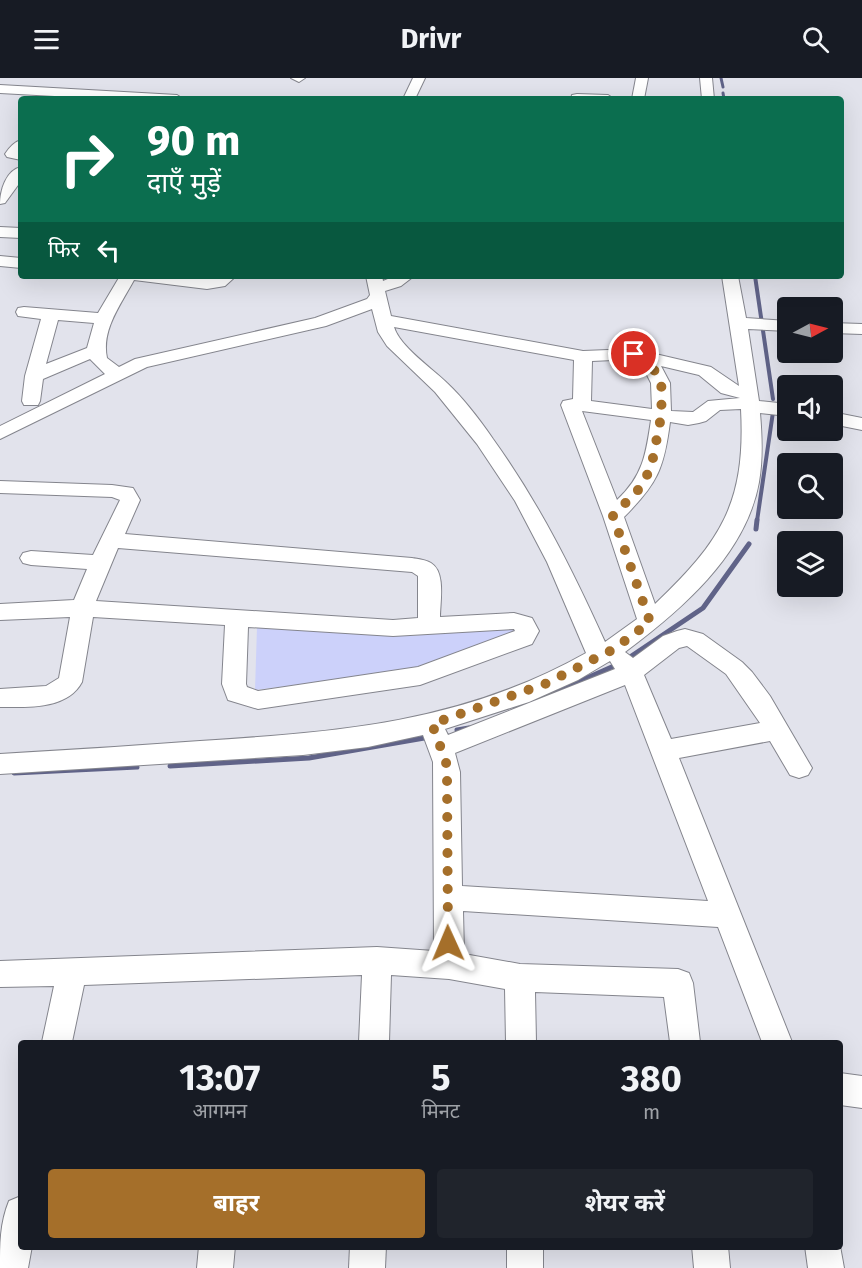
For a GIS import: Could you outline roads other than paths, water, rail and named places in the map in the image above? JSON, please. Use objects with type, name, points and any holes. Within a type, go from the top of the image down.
[{"type":"street","points":[[410,96],[419,78]]},
{"type":"street","points":[[639,96],[642,78]]},
{"type":"street","points":[[706,78],[708,96]]},
{"type":"street","points":[[0,90],[67,96]]},
{"type":"street","points":[[18,147],[12,154],[18,155]]},
{"type":"street","points":[[9,196],[18,177]]},
{"type":"street","points":[[0,232],[18,233]]},
{"type":"street","points":[[0,261],[18,263]]},
{"type":"street","points":[[116,374],[102,363],[97,350],[104,319],[126,279]]},
{"type":"street","points":[[163,279],[207,284],[219,284],[225,279]]},
{"type":"street","points":[[0,433],[24,423],[116,374],[168,355],[320,322],[376,288],[401,279]]},
{"type":"street","points":[[436,736],[607,653],[650,622],[679,597],[733,527],[749,482],[752,431],[745,324],[731,279]]},
{"type":"street","points":[[376,288],[384,320],[393,342],[434,379],[496,456],[525,501],[607,653],[630,673],[643,699],[776,1040]]},
{"type":"street","points":[[24,312],[104,319]]},
{"type":"street","points":[[32,401],[34,376],[51,315]]},
{"type":"street","points":[[384,320],[583,356],[634,354],[705,371],[728,389],[749,401],[777,407]]},
{"type":"street","points":[[745,324],[777,325]]},
{"type":"street","points":[[843,328],[862,329]]},
{"type":"street","points":[[34,376],[97,350]]},
{"type":"street","points":[[582,405],[583,356]]},
{"type":"street","points":[[613,516],[647,478],[661,417],[661,384],[647,358]]},
{"type":"street","points":[[650,622],[613,516],[570,405],[694,419],[715,405],[749,401]]},
{"type":"street","points":[[843,420],[862,424]]},
{"type":"street","points":[[0,487],[126,493],[130,500],[86,594],[69,682],[62,692],[46,696],[0,698]]},
{"type":"street","points":[[112,540],[401,564],[423,568],[429,574],[429,627]]},
{"type":"street","points":[[31,558],[101,563]]},
{"type":"street","points":[[0,612],[83,608],[393,628],[514,621],[524,624],[527,631],[524,638],[420,676],[258,700],[237,693],[234,684],[237,619]]},
{"type":"street","points":[[0,764],[436,736],[630,673],[677,638],[695,639],[734,668],[743,678],[799,768]]},
{"type":"street","points":[[663,751],[776,729]]},
{"type":"street","points":[[436,736],[447,772],[448,965]]},
{"type":"street","points":[[448,898],[727,915]]},
{"type":"street","points":[[374,1040],[377,961]]},
{"type":"street","points":[[1,974],[377,961],[448,965],[520,978],[678,983],[685,1040]]},
{"type":"street","points":[[57,1040],[72,973]]},
{"type":"street","points":[[520,978],[521,1040]]},
{"type":"street","points":[[843,1089],[862,1092]]},
{"type":"street","points":[[10,1268],[18,1228]]},
{"type":"street","points":[[215,1268],[217,1250]]},
{"type":"street","points":[[367,1268],[368,1250]]},
{"type":"street","points":[[525,1250],[525,1268]]},
{"type":"street","points":[[710,1250],[712,1268]]},
{"type":"street","points":[[823,1250],[826,1268]]},
{"type":"waterway","points":[[721,78],[723,87]]},
{"type":"waterway","points":[[755,279],[773,399]]},
{"type":"waterway","points":[[757,521],[773,412]]},
{"type":"waterway","points":[[756,529],[757,520]]},
{"type":"waterway","points":[[630,657],[703,608],[749,544]]},
{"type":"waterway","points":[[535,701],[614,666]]},
{"type":"waterway","points":[[457,730],[469,728]]},
{"type":"waterway","points":[[170,766],[309,758],[430,737]]},
{"type":"waterway","points":[[14,773],[137,767]]}]
